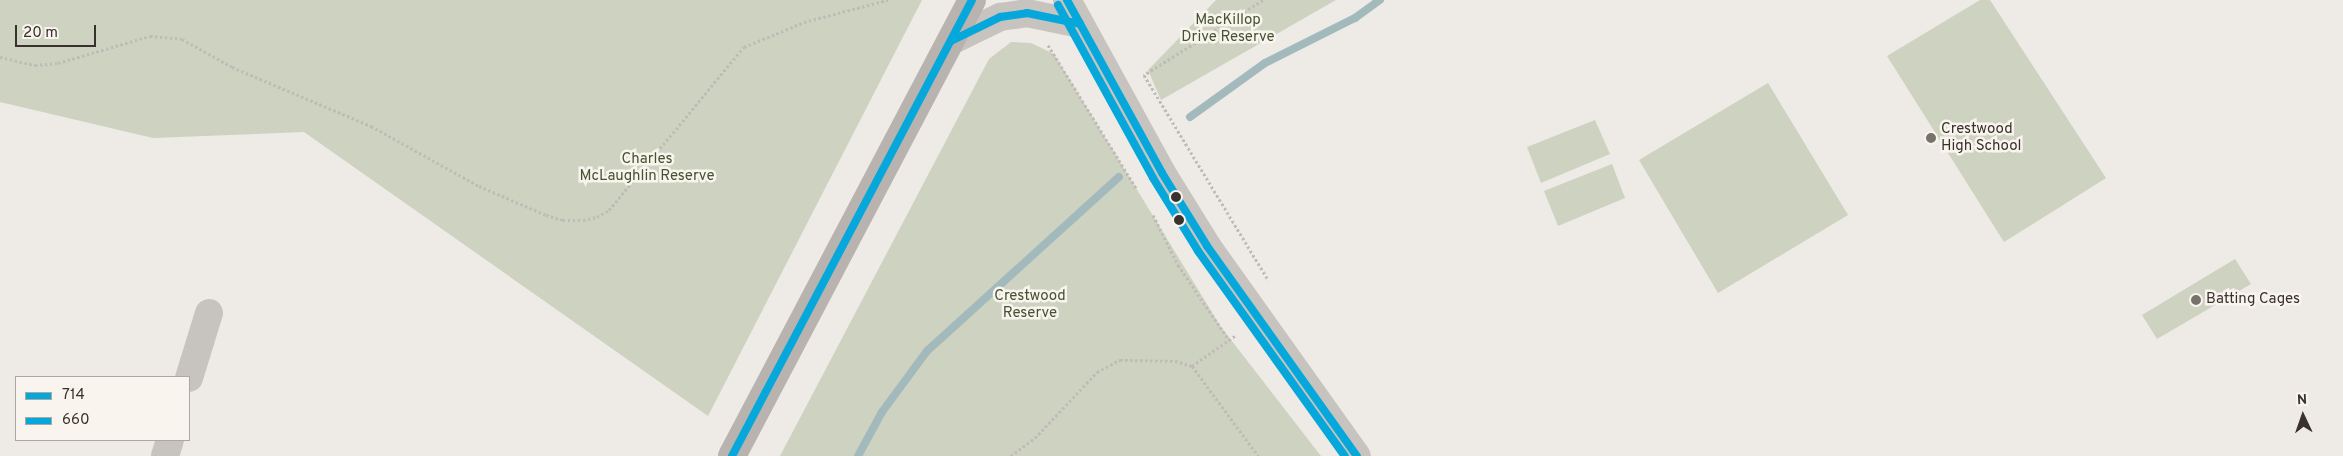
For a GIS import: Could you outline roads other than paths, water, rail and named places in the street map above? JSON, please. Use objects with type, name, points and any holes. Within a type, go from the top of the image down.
[{"type":"main road","points":[[732,456],[972,0]]},
{"type":"street","points":[[1067,0],[1207,246],[1357,456]]},
{"type":"street","points":[[952,41],[1000,17],[1027,13],[1080,24]]},
{"type":"street","points":[[190,376],[209,313]]},
{"type":"street","points":[[165,456],[170,441]]},
{"type":"waterway","points":[[1190,117],[1265,63],[1355,18],[1380,0]]},
{"type":"waterway","points":[[858,456],[882,412],[927,351],[1119,177]]},
{"type":"place","name":"Crestwood High School","points":[[1931,138]]},
{"type":"place","name":"Batting Cages","points":[[2196,300]]},
{"type":"park label","name":"MacKillop Drive Reserve","points":[[1228,28]]},
{"type":"park label","name":"Charles McLaughlin Reserve","points":[[647,168]]},
{"type":"park label","name":"Crestwood Reserve","points":[[1030,304]]}]
